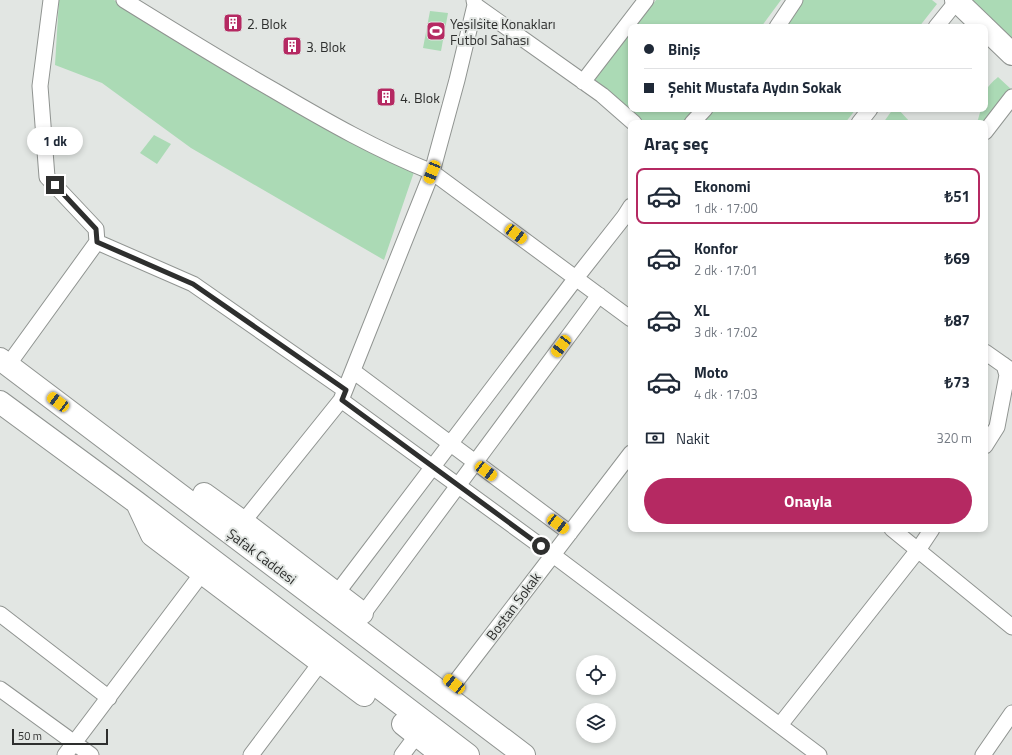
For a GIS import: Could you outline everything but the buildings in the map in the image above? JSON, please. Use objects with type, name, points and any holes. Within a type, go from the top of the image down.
[{"type":"main road","points":[[956,0],[982,24]]},
{"type":"main road","points":[[988,30],[1012,54]]},
{"type":"main road","name":"Şafak Caddesi","points":[[4,362],[523,754]]},
{"type":"main road","points":[[0,402],[136,502],[468,755]]},
{"type":"main road","points":[[157,477],[181,478],[243,522],[337,593],[515,730],[523,754]]},
{"type":"main road","points":[[136,502],[152,535],[203,572],[442,755]]},
{"type":"street","points":[[4,362],[97,242],[96,229],[47,177],[40,86],[51,0]]},
{"type":"street","points":[[124,0],[198,47],[338,128],[432,172],[628,317]]},
{"type":"street","points":[[583,82],[646,0]]},
{"type":"street","points":[[778,24],[795,0]]},
{"type":"street","points":[[938,24],[956,0]]},
{"type":"street","points":[[243,522],[344,395],[432,172],[457,80],[474,2],[602,95],[631,120]]},
{"type":"street","points":[[988,128],[1012,97]]},
{"type":"street","points":[[695,120],[701,112]]},
{"type":"street","points":[[861,120],[868,112]]},
{"type":"street","points":[[337,593],[628,211]]},
{"type":"street","points":[[97,242],[193,284],[344,395],[433,467],[553,555],[819,755]]},
{"type":"street","points":[[363,614],[599,295]]},
{"type":"street","points":[[988,354],[1008,368],[997,428],[988,442]]},
{"type":"street","points":[[353,371],[570,533]]},
{"type":"street","name":"Bostan Sokak","points":[[454,684],[628,457]]},
{"type":"street","points":[[896,532],[1012,628]]},
{"type":"street","points":[[780,725],[918,550],[930,532]]},
{"type":"street","points":[[65,755],[203,572]]},
{"type":"street","points":[[0,614],[108,698]]},
{"type":"street","points":[[251,755],[321,662]]},
{"type":"street","points":[[0,688],[91,755]]},
{"type":"street","points":[[983,755],[1012,713]]},
{"type":"street","points":[[402,755],[417,735]]},
{"type":"green space","points":[[59,0],[114,0],[414,172],[384,260],[191,148],[102,83],[55,65]]},
{"type":"green space","points":[[656,0],[781,0],[763,24],[637,24]]},
{"type":"green space","points":[[797,0],[932,0],[937,4],[921,24],[778,24]]},
{"type":"green space","points":[[966,0],[1012,0],[1012,43]]},
{"type":"green space","name":"Yeşilsite Konakları Futbol Sahası","points":[[430,11],[448,13],[441,51],[423,48]]},
{"type":"green space","points":[[628,36],[628,112],[693,112],[686,120],[634,120],[594,81],[596,76]]},
{"type":"green space","points":[[998,77],[1012,90],[987,120],[978,120],[980,112],[988,112],[988,88]]},
{"type":"green space","points":[[709,112],[854,112],[847,120],[702,120]]},
{"type":"green space","points":[[891,112],[901,112],[908,120],[885,120]]},
{"type":"green space","points":[[154,135],[171,144],[157,164],[140,153]]},
{"type":"place","name":"2. Blok","points":[[233,23]]},
{"type":"place","name":"Yeşilsite Konakları Futbol Sahası","points":[[436,31]]},
{"type":"place","name":"3. Blok","points":[[292,46]]},
{"type":"place","name":"4. Blok","points":[[386,97]]},
{"type":"route","points":[[55,185],[96,229],[97,242],[193,284],[346,390],[342,400],[541,546]]}]
